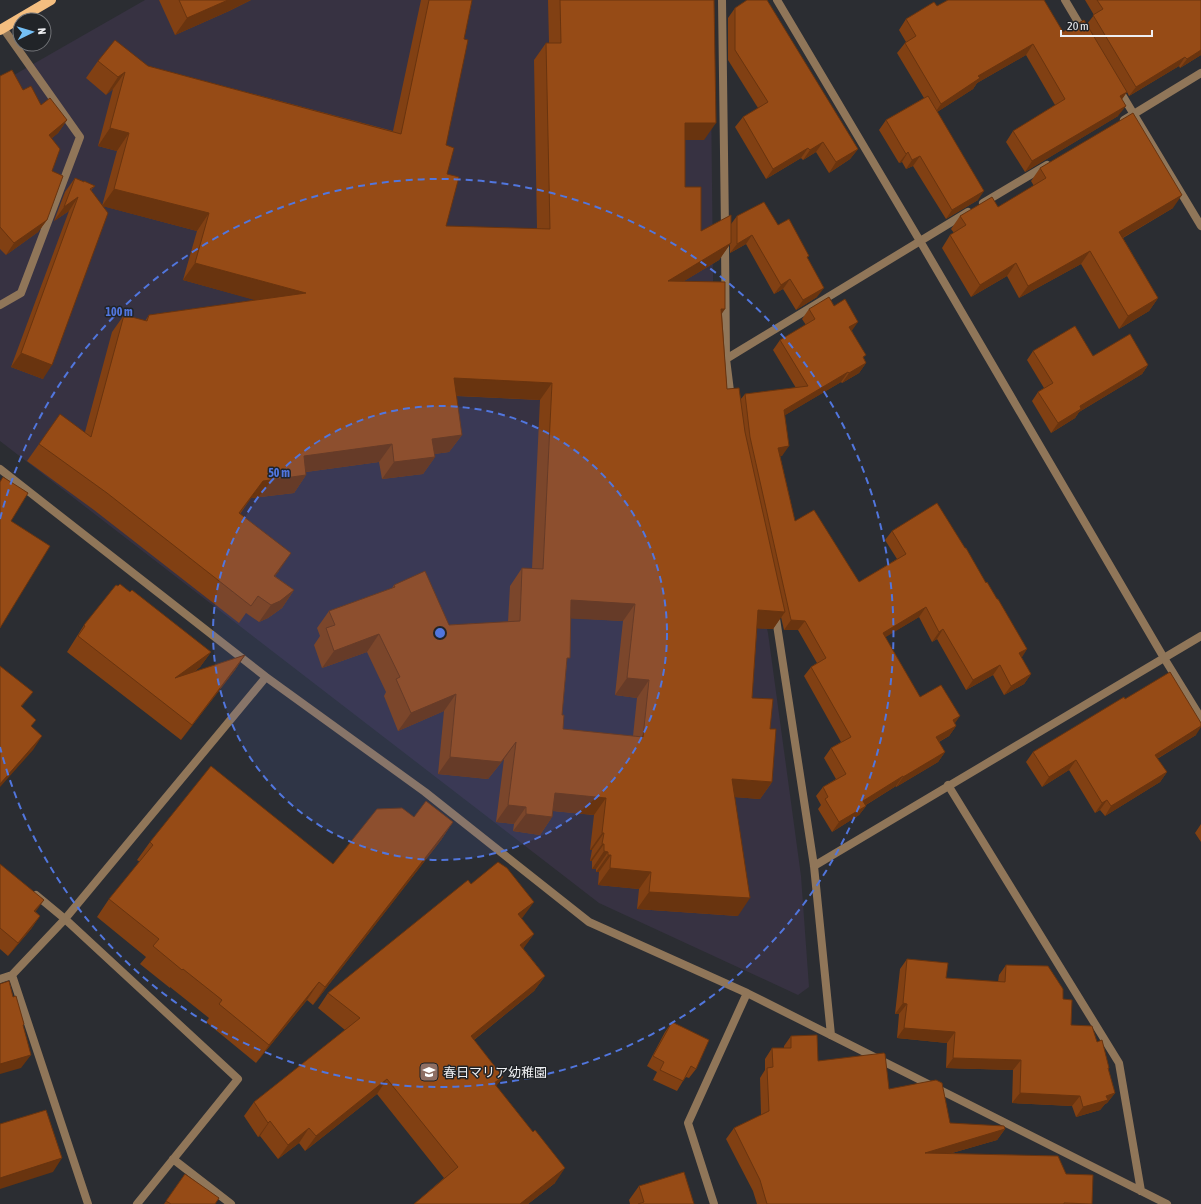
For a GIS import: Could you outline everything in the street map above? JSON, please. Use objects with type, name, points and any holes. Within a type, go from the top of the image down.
[{"type":"main road","points":[[2,29],[51,0]]},
{"type":"street","points":[[722,0],[726,359],[732,404]]},
{"type":"street","points":[[777,0],[1164,658],[1201,718]]},
{"type":"street","points":[[1065,0],[1089,40]]},
{"type":"street","points":[[0,305],[22,293],[80,137],[2,29]]},
{"type":"street","points":[[1114,126],[1201,73]]},
{"type":"street","points":[[1113,80],[1201,226]]},
{"type":"street","points":[[726,359],[920,241],[1054,162]]},
{"type":"street","points":[[0,469],[266,677],[425,792],[589,922],[747,993],[1167,1204]]},
{"type":"street","points":[[773,602],[778,625],[814,866],[831,1035]]},
{"type":"street","points":[[814,866],[1201,636]]},
{"type":"street","points":[[0,979],[12,975],[65,919],[266,677]]},
{"type":"street","points":[[948,785],[1119,1063],[1141,1191]]},
{"type":"street","points":[[30,890],[65,919],[238,1079],[137,1204]]},
{"type":"street","points":[[12,975],[88,1204]]},
{"type":"street","points":[[714,1204],[688,1123],[747,993]]},
{"type":"street","points":[[173,1159],[231,1204]]},
{"type":"shaded area","points":[[145,0],[710,0],[714,365],[727,447],[768,633],[801,876],[809,987],[798,995],[599,903],[0,441],[0,83]]},
{"type":"building","points":[[179,0],[228,0],[187,18]]},
{"type":"building","points":[[429,0],[472,0],[464,39],[468,40],[446,145],[454,148],[447,174],[459,177],[446,226],[550,229],[546,43],[561,43],[560,0],[714,0],[716,123],[685,123],[685,187],[701,187],[701,231],[731,215],[731,243],[668,281],[725,282],[725,309],[721,309],[727,389],[739,388],[745,432],[785,612],[758,610],[752,698],[773,699],[770,729],[776,729],[772,782],[732,779],[750,898],[649,892],[651,872],[610,868],[611,855],[608,855],[608,852],[604,851],[604,844],[602,844],[606,798],[555,793],[552,817],[526,814],[526,807],[508,805],[516,742],[501,762],[450,757],[456,694],[411,713],[396,679],[400,677],[379,634],[334,651],[326,628],[335,625],[329,611],[395,587],[394,585],[425,571],[449,625],[520,621],[522,568],[543,569],[552,383],[454,378],[462,435],[432,439],[435,457],[394,462],[392,444],[304,456],[306,475],[263,481],[239,513],[291,553],[274,576],[294,590],[280,601],[271,605],[258,596],[251,606],[107,493],[39,444],[60,414],[91,437],[124,315],[147,321],[149,315],[306,293],[195,263],[209,213],[114,189],[129,133],[110,128],[125,72],[118,77],[98,61],[115,40],[148,66],[401,134]],"holes":[[[571,600],[635,604],[627,678],[649,680],[643,737],[563,729],[564,715],[562,715],[567,658],[570,658]]]},
{"type":"building","points":[[747,0],[767,0],[858,149],[836,162],[823,142],[810,150],[808,148],[773,169],[743,117],[768,102],[735,50],[735,8]]},
{"type":"building","points":[[948,0],[1044,0],[1063,32],[1084,20],[1127,92],[1120,96],[1126,106],[1032,161],[1013,131],[1065,99],[1033,44],[978,76],[980,78],[941,104],[905,43],[916,36],[906,19],[934,2],[937,6]]},
{"type":"building","points":[[1097,0],[1201,0],[1201,50],[1187,59],[1185,57],[1136,87],[1093,15],[1103,9]]},
{"type":"building","points":[[12,70],[23,90],[31,86],[41,105],[50,98],[67,120],[49,135],[60,149],[52,171],[63,176],[47,220],[14,243],[0,227],[0,76]]},
{"type":"building","points":[[928,96],[984,191],[952,210],[920,156],[912,160],[908,152],[906,154],[886,120]]},
{"type":"building","points":[[1133,113],[1182,195],[1119,232],[1158,298],[1128,316],[1090,251],[1028,286],[1016,263],[980,285],[950,235],[966,225],[960,216],[992,197],[998,207],[1046,178],[1040,168]]},
{"type":"building","points":[[75,178],[95,186],[90,189],[108,213],[52,365],[21,353],[78,197],[64,207]]},
{"type":"building","points":[[764,202],[778,225],[789,219],[824,288],[803,300],[790,279],[781,285],[752,235],[737,244],[737,216]]},
{"type":"building","points":[[829,297],[834,306],[845,299],[858,322],[849,327],[866,355],[863,357],[866,363],[784,410],[789,446],[778,448],[795,521],[814,510],[859,582],[906,554],[892,531],[937,503],[966,548],[986,583],[987,582],[998,599],[1027,649],[1019,653],[1031,674],[1011,686],[1000,665],[973,680],[943,629],[939,632],[926,607],[883,633],[920,697],[941,685],[960,716],[953,720],[956,726],[936,737],[945,752],[863,801],[866,806],[839,822],[825,799],[828,797],[823,787],[846,774],[831,748],[851,737],[811,667],[826,658],[805,621],[791,620],[750,437],[745,394],[808,386],[780,340],[815,319],[809,309]]},
{"type":"building","points":[[1075,326],[1093,356],[1130,334],[1148,365],[1080,406],[1081,409],[1058,423],[1038,392],[1053,383],[1033,351]]},
{"type":"building","points":[[3,477],[28,493],[11,521],[50,546],[0,628],[0,482]]},
{"type":"building","points":[[120,584],[130,592],[132,590],[211,652],[175,678],[245,655],[192,725],[78,636],[85,626],[84,625],[116,585],[118,586]]},
{"type":"building","points":[[0,666],[33,692],[21,706],[36,720],[31,726],[42,736],[0,784]]},
{"type":"building","points":[[1170,672],[1201,723],[1201,726],[1155,755],[1167,772],[1111,806],[1107,800],[1102,803],[1076,760],[1049,777],[1033,752],[1124,697],[1125,699]]},
{"type":"building","points":[[211,766],[333,864],[377,809],[402,808],[414,817],[426,801],[453,822],[325,987],[319,982],[269,1045],[219,1004],[222,1000],[153,946],[159,939],[109,899],[153,845],[150,842]]},
{"type":"building","points":[[498,862],[507,868],[534,902],[518,914],[534,934],[520,945],[545,976],[471,1036],[503,1077],[494,1083],[533,1132],[535,1130],[565,1168],[520,1204],[414,1204],[458,1167],[387,1079],[316,1136],[309,1128],[288,1145],[270,1121],[268,1123],[254,1102],[360,1018],[328,993],[468,880],[471,884]]},
{"type":"building","points":[[0,864],[44,900],[34,911],[40,916],[18,943],[0,928]]},
{"type":"building","points":[[907,959],[948,963],[946,978],[1005,982],[1006,965],[1048,966],[1063,989],[1063,999],[1072,1000],[1071,1025],[1092,1026],[1097,1042],[1102,1040],[1115,1093],[1106,1096],[1108,1100],[1083,1107],[1080,1096],[1020,1093],[1021,1060],[953,1058],[955,1032],[904,1028],[907,1004],[903,1003]]},
{"type":"building","points":[[9,981],[13,997],[16,996],[31,1055],[0,1064],[0,984]]},
{"type":"building","points":[[672,1022],[709,1040],[696,1069],[691,1066],[683,1081],[660,1070],[664,1062],[653,1056]]},
{"type":"building","points":[[817,1035],[818,1061],[884,1053],[889,1089],[936,1080],[942,1083],[950,1123],[1004,1126],[1005,1129],[925,1153],[1058,1156],[1066,1174],[1093,1175],[1092,1204],[767,1204],[760,1180],[734,1128],[769,1111],[767,1068],[773,1067],[772,1048],[791,1048],[791,1036]]},
{"type":"building","points":[[46,1110],[62,1158],[0,1178],[0,1124]]},
{"type":"building","points":[[684,1172],[694,1204],[638,1204],[644,1202],[639,1186]]},
{"type":"building","points":[[185,1174],[219,1198],[215,1204],[171,1204],[166,1201]]},
{"type":"place","name":"春日マリア幼稚園","points":[[429,1072]]}]
